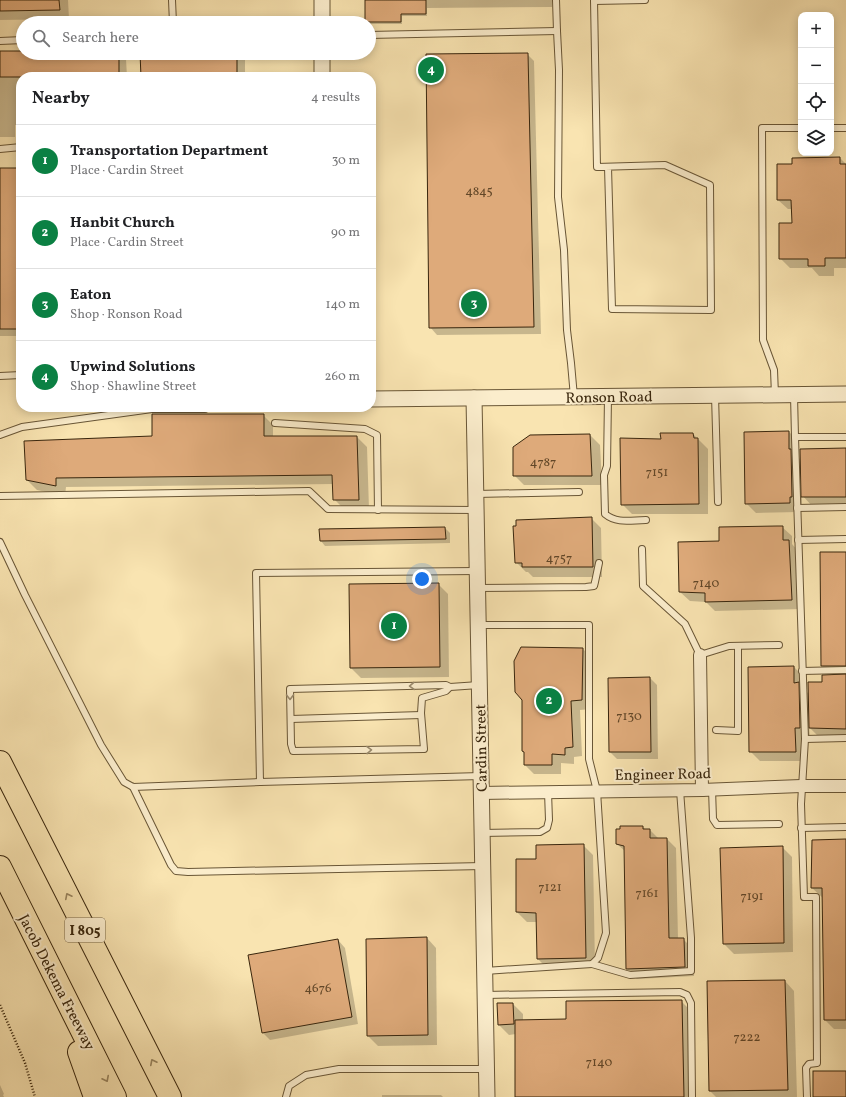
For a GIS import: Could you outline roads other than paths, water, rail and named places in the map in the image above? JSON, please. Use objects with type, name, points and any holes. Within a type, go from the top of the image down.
[{"type":"highway","name":"I 805","points":[[0,762],[170,1097]]},
{"type":"highway","name":"Jacob Dekema Freeway","points":[[0,868],[115,1097]]},
{"type":"highway","points":[[51,969],[95,1097]]},
{"type":"street","points":[[322,0],[322,16]]},
{"type":"street","points":[[322,60],[322,72]]},
{"type":"street","name":"Ronson Road","points":[[376,399],[846,394]]},
{"type":"street","name":"Cardin Street","points":[[474,398],[487,1097]]},
{"type":"street","points":[[700,655],[707,790]]},
{"type":"street","name":"Engineer Road","points":[[482,793],[707,790],[801,786],[846,786]]},
{"type":"lane","points":[[172,0],[173,16]]},
{"type":"lane","points":[[556,0],[559,70],[558,197],[564,250],[567,330],[574,397]]},
{"type":"lane","points":[[608,167],[612,309],[711,310],[710,185],[664,166],[598,167],[594,0],[645,0]]},
{"type":"lane","points":[[376,35],[557,31]]},
{"type":"lane","points":[[0,41],[16,40]]},
{"type":"lane","points":[[775,395],[774,370],[763,340],[762,128],[798,128]]},
{"type":"lane","points":[[834,128],[846,128]]},
{"type":"lane","points":[[0,149],[16,147]]},
{"type":"lane","points":[[0,376],[16,375]]},
{"type":"lane","points":[[794,395],[805,739],[801,786],[804,897],[816,898],[817,1063],[809,1064],[806,1068],[807,1097]]},
{"type":"lane","points":[[608,396],[607,466],[604,476],[605,514],[610,519],[618,521],[646,520]]},
{"type":"lane","points":[[715,396],[718,502]]},
{"type":"lane","points":[[0,435],[22,427],[130,412]]},
{"type":"lane","points":[[275,423],[365,429],[377,434],[378,510]]},
{"type":"lane","points":[[795,437],[846,437]]},
{"type":"lane","points":[[0,496],[309,491],[328,509],[476,510]]},
{"type":"lane","points":[[476,494],[578,492]]},
{"type":"lane","points":[[797,508],[846,507]]},
{"type":"lane","points":[[798,540],[846,539]]},
{"type":"lane","points":[[0,542],[102,745],[124,782],[133,788],[171,865],[176,871],[483,866]]},
{"type":"lane","points":[[642,549],[643,586],[685,624],[700,655],[729,646],[778,645]]},
{"type":"lane","points":[[478,588],[594,586],[599,563]]},
{"type":"lane","points":[[260,782],[256,573],[477,571]]},
{"type":"lane","points":[[478,625],[589,625],[589,759],[597,791],[606,933],[598,958],[592,964]]},
{"type":"lane","points":[[716,730],[738,730],[738,646]]},
{"type":"lane","points":[[802,671],[846,670]]},
{"type":"lane","points":[[450,687],[446,691],[422,698],[421,715],[424,749],[293,751],[290,689],[446,685],[450,687],[479,685]]},
{"type":"lane","points":[[291,719],[421,715]]},
{"type":"lane","points":[[805,739],[846,738]]},
{"type":"lane","points":[[133,788],[260,782],[481,776]]},
{"type":"lane","points":[[485,971],[592,964],[630,975],[691,971],[692,938],[680,790]]},
{"type":"lane","points":[[707,790],[713,819],[717,825],[779,824]]},
{"type":"lane","points":[[482,833],[540,832],[547,828],[549,820],[548,792]]},
{"type":"lane","points":[[802,828],[846,827]]},
{"type":"lane","points":[[485,995],[680,992],[688,995],[691,1003],[692,1097]]},
{"type":"lane","points":[[286,1097],[289,1086],[306,1075],[339,1069],[486,1069]]},
{"type":"place","name":"Upwind Solutions","points":[[431,70]]},
{"type":"place","name":"Eaton","points":[[474,304]]},
{"type":"place","name":"Transportation Department","points":[[394,626]]},
{"type":"place","name":"Hanbit Church","points":[[549,701]]}]
